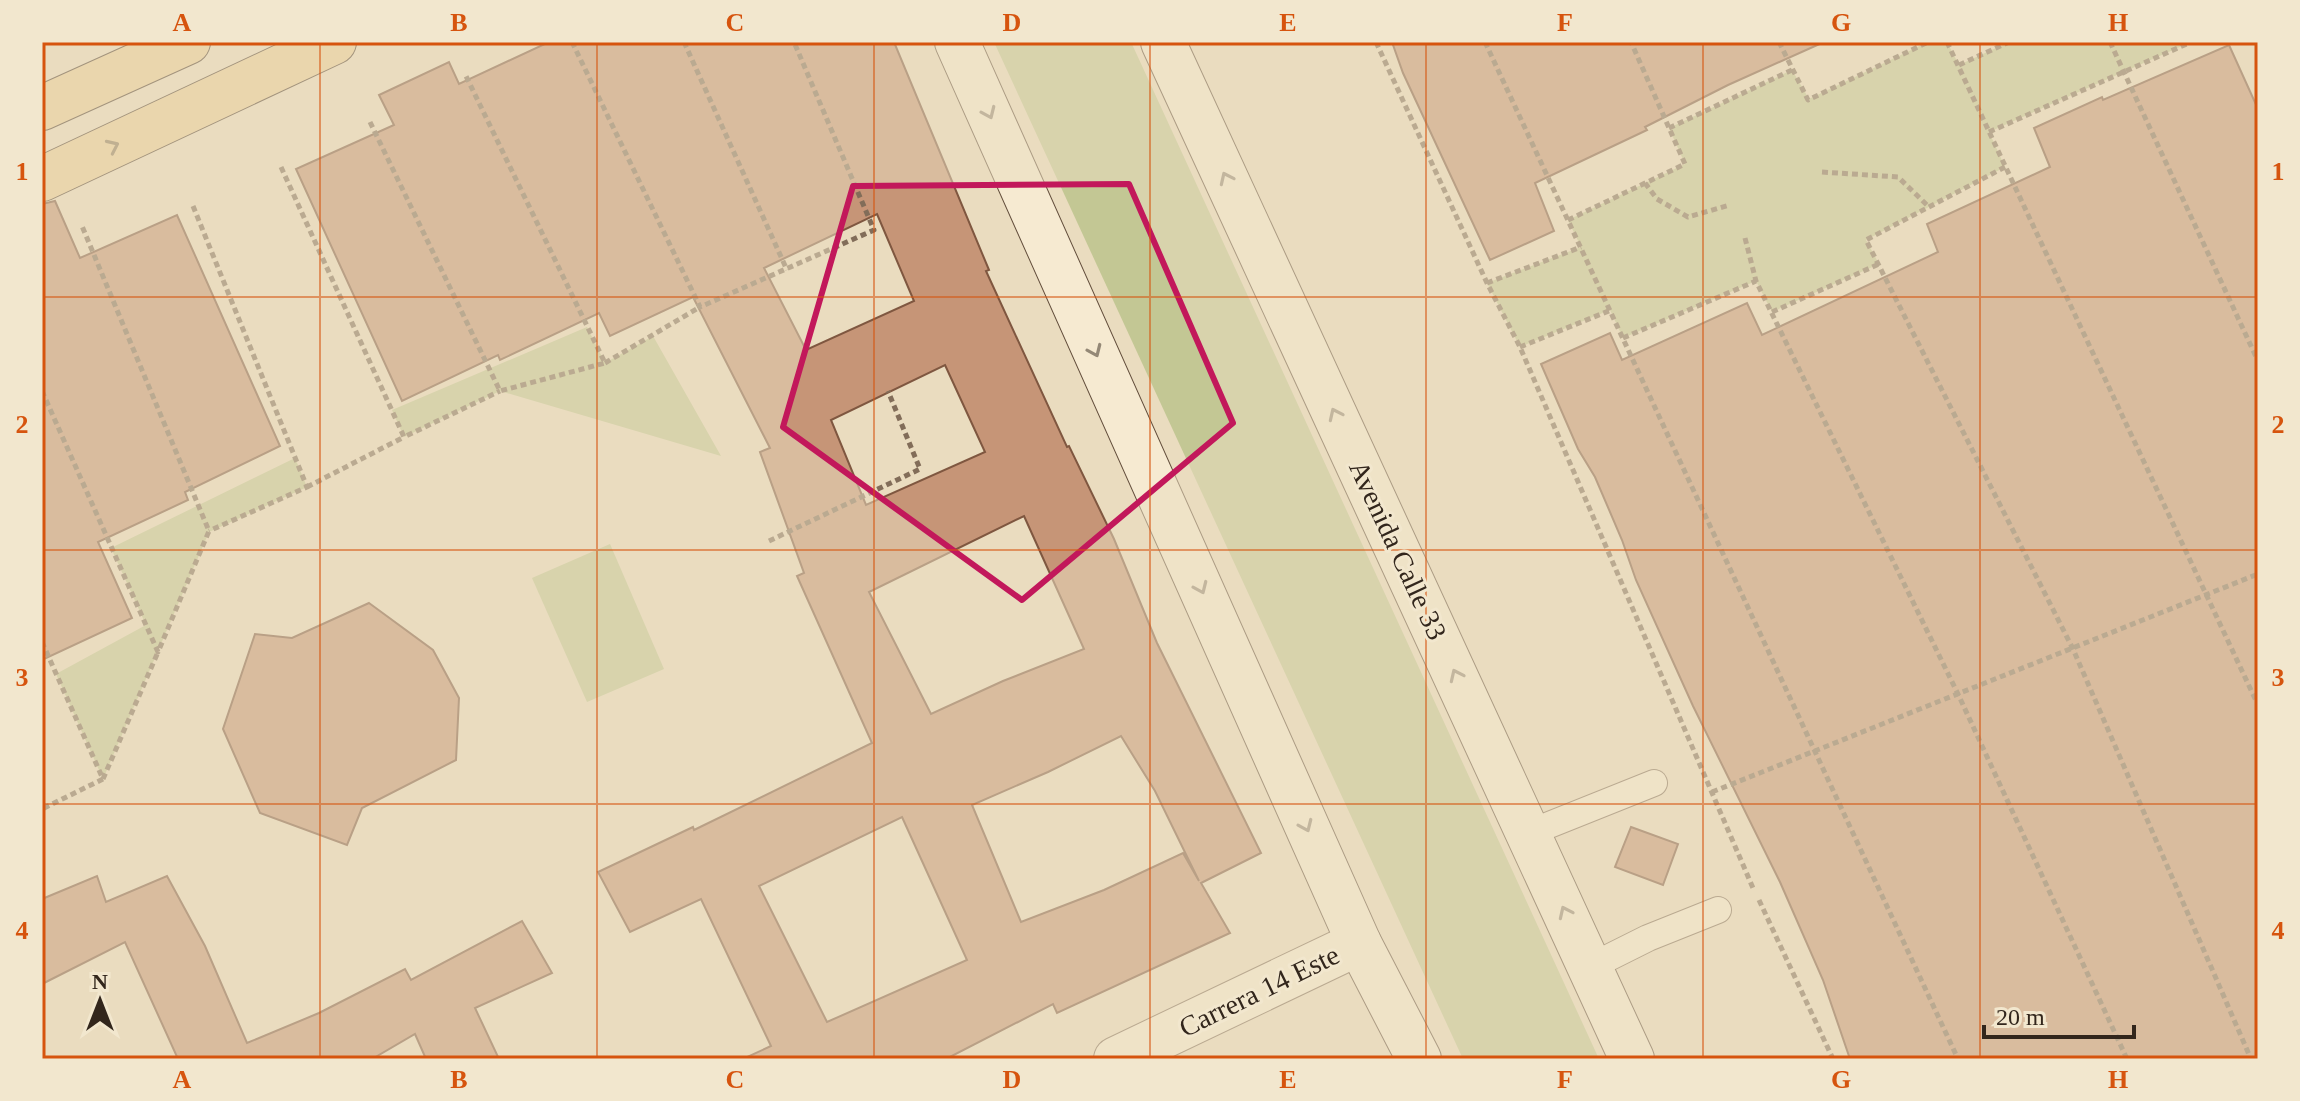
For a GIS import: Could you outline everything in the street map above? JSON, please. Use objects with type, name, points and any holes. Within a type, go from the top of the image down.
[{"type":"main road","points":[[42,108],[188,42]]},
{"type":"main road","points":[[42,179],[334,42]]},
{"type":"street","points":[[957,42],[1359,943],[1419,1059]]},
{"type":"street","name":"Avenida Calle 33","points":[[1163,42],[1632,1059]]},
{"type":"street","name":"Carrera 14 Este","points":[[1116,1059],[1359,943]]},
{"type":"lane","points":[[1529,833],[1654,783]]},
{"type":"lane","points":[[1590,967],[1718,910]]},
{"type":"path","points":[[572,42],[700,307]]},
{"type":"path","points":[[684,42],[787,270]]},
{"type":"path","points":[[42,809],[103,779],[209,531],[307,487],[500,391],[605,363],[700,307],[874,230],[794,42]]},
{"type":"path","points":[[1376,42],[1487,283],[1520,347],[1754,890],[1833,1059]]},
{"type":"path","points":[[1485,42],[1958,1059]]},
{"type":"path","points":[[1568,220],[1685,164],[1631,42]]},
{"type":"path","points":[[1779,42],[1808,100],[1928,42]]},
{"type":"path","points":[[1947,42],[2258,705]]},
{"type":"path","points":[[1959,65],[2009,42]]},
{"type":"path","points":[[2110,42],[2258,361]]},
{"type":"path","points":[[1989,132],[2191,42]]},
{"type":"path","points":[[1669,128],[1792,70]]},
{"type":"path","points":[[465,74],[605,363]]},
{"type":"path","points":[[370,122],[500,391]]},
{"type":"path","points":[[281,167],[404,437]]},
{"type":"path","points":[[2005,167],[1866,240],[2073,649],[2251,1059]]},
{"type":"path","points":[[1822,172],[1898,177],[1929,207]]},
{"type":"path","points":[[1645,183],[1657,199],[1688,217],[1730,205]]},
{"type":"path","points":[[193,206],[307,487]]},
{"type":"path","points":[[82,226],[209,531]]},
{"type":"path","points":[[1745,238],[1756,281],[1958,694],[2127,1059]]},
{"type":"path","points":[[1487,283],[1581,247]]},
{"type":"path","points":[[1772,312],[1879,264]]},
{"type":"path","points":[[1623,338],[1756,281]]},
{"type":"path","points":[[1520,347],[1611,310]]},
{"type":"path","points":[[42,391],[158,652]]},
{"type":"path","points":[[769,541],[920,469],[888,391]]},
{"type":"path","points":[[1712,792],[2258,574]]},
{"type":"path","points":[[42,642],[103,779]]},
{"type":"highlighted area","points":[[1129,184],[1233,423],[1022,600],[783,427],[853,186]]},
{"type":"green space","points":[[994,42],[1131,42],[1599,1059],[1463,1059]]},
{"type":"green space","points":[[1928,42],[1947,42],[1959,65],[2009,42],[2191,42],[1989,132],[2005,167],[1866,240],[1879,264],[1772,312],[1756,281],[1623,338],[1610,310],[1520,347],[1487,283],[1581,247],[1568,220],[1685,164],[1669,128],[1792,70],[1809,99]]},
{"type":"green space","points":[[587,327],[605,363],[653,336],[721,456],[500,391],[404,437],[392,410]]},
{"type":"green space","points":[[295,458],[307,487],[209,532],[103,779],[56,674],[146,625],[111,548]]},
{"type":"green space","points":[[610,544],[664,669],[587,702],[532,578]]},
{"type":"building","points":[[549,42],[894,42],[989,270],[986,271],[1067,447],[1114,539],[1157,643],[1261,853],[1201,883],[1230,933],[1057,1013],[1053,1004],[946,1059],[743,1059],[771,1046],[701,899],[630,932],[598,872],[693,827],[694,830],[872,743],[797,576],[804,573],[760,452],[770,448],[693,297],[610,336],[599,313],[500,360],[498,355],[402,401],[296,169],[394,125],[379,95],[449,62],[459,84]],"holes":[[[877,214],[914,301],[806,350],[764,268]],[[945,365],[985,452],[866,505],[831,420]],[[1024,516],[1084,649],[931,714],[869,592]],[[1121,736],[1155,791],[1199,881],[1183,853],[1104,890],[1021,922],[972,805]],[[902,817],[967,960],[827,1022],[759,886]]]},
{"type":"building","points":[[1392,42],[1824,42],[1728,85],[1645,127],[1647,130],[1535,183],[1554,231],[1490,260],[1403,73]]},
{"type":"building","points":[[2229,45],[2258,109],[2258,1059],[1850,1059],[1823,980],[1780,882],[1693,706],[1636,580],[1595,477],[1578,449],[1541,364],[1610,333],[1622,360],[1747,303],[1762,335],[1938,252],[1927,224],[2050,167],[2034,128]]},
{"type":"building","points":[[55,201],[80,258],[177,215],[280,446],[185,492],[188,500],[98,542],[132,618],[42,660],[42,204]]},
{"type":"building","points":[[369,603],[433,650],[459,698],[456,760],[362,808],[347,845],[260,813],[223,729],[255,634],[292,638]]},
{"type":"building","points":[[1631,827],[1678,844],[1663,885],[1615,867]]},
{"type":"building","points":[[97,876],[106,902],[167,876],[205,946],[247,1043],[319,1013],[405,969],[411,980],[522,921],[552,973],[475,1008],[499,1059],[426,1059],[415,1034],[372,1059],[178,1059],[125,942],[42,984],[42,899]]}]
